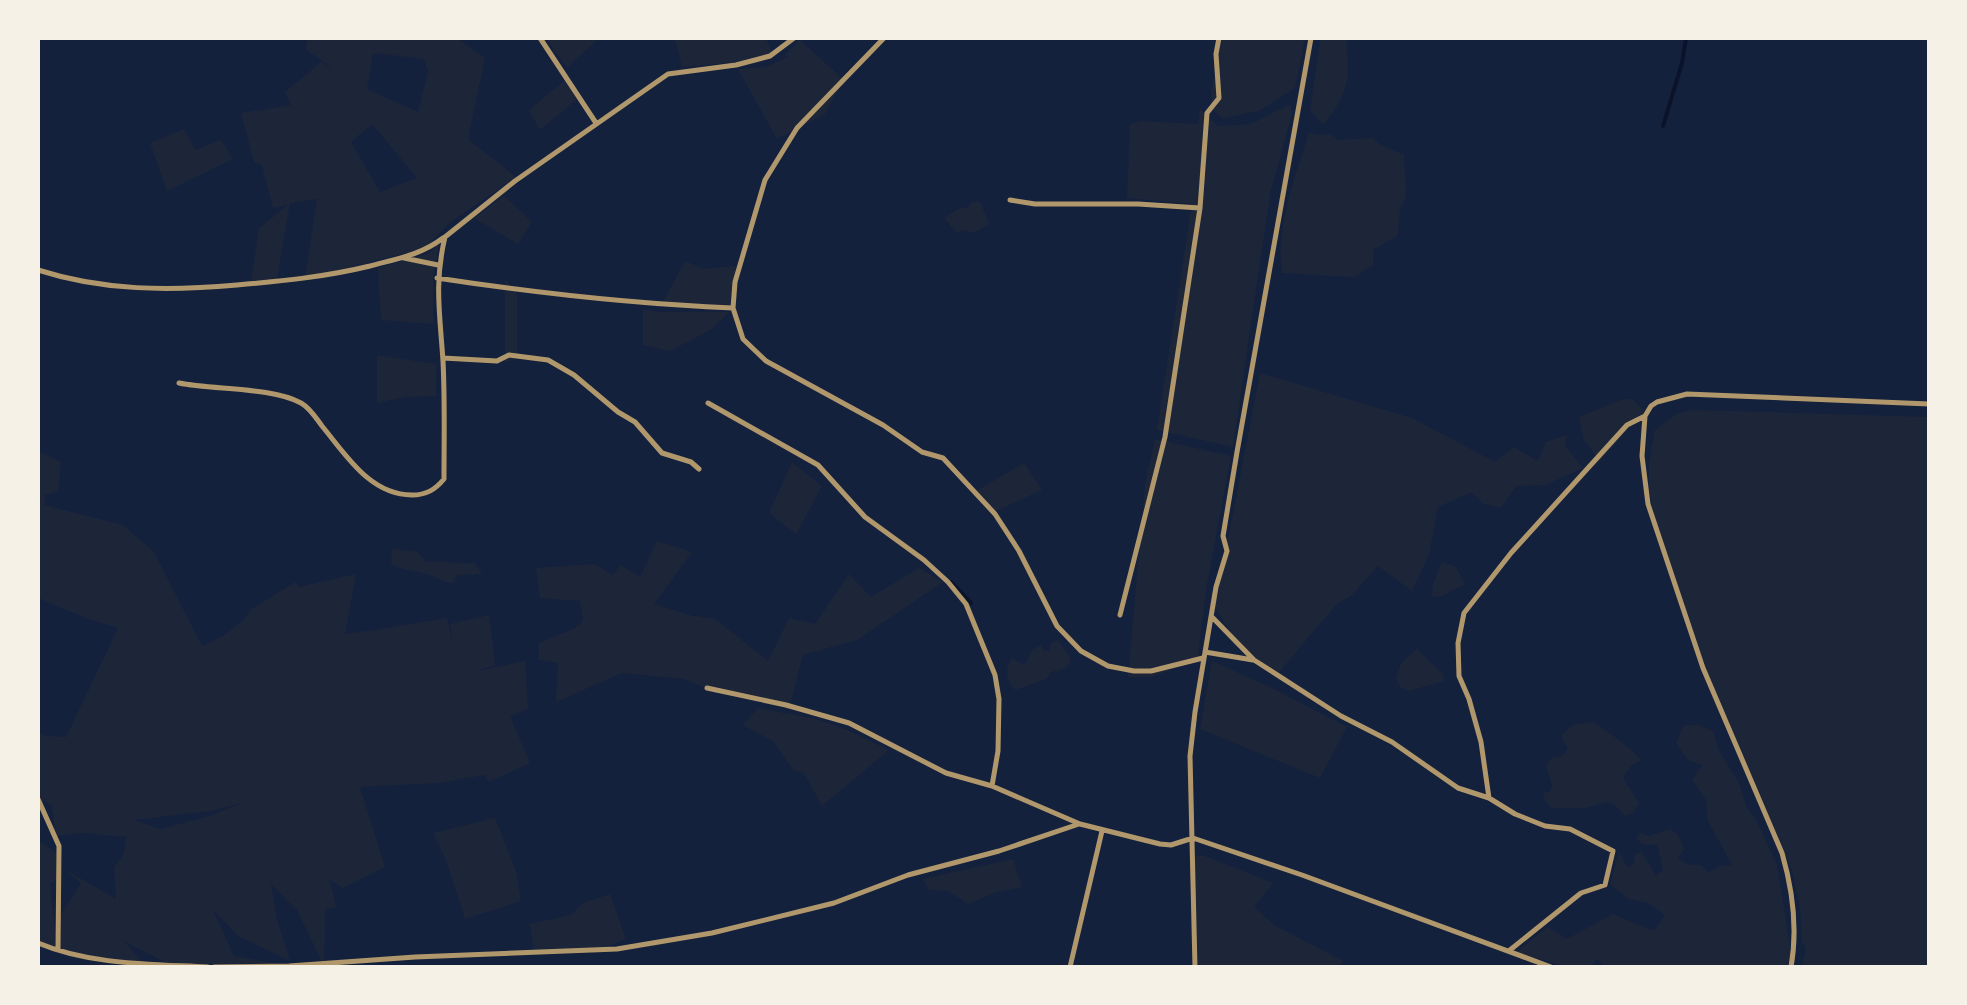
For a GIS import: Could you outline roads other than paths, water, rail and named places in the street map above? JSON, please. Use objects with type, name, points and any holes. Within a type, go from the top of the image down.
[{"type":"street","points":[[540,38],[596,123]]},
{"type":"street","points":[[38,270],[80,282],[162,290],[312,279],[403,257],[428,249],[515,181],[668,74],[736,65],[770,56],[794,38]]},
{"type":"street","points":[[884,38],[797,128],[765,180],[737,274],[733,308],[743,339],[766,361],[883,425],[922,452],[943,458],[995,514],[1019,551],[1057,626],[1081,651],[1108,666],[1134,671],[1151,671],[1204,655],[1254,660]]},
{"type":"street","points":[[1120,615],[1163,449],[1200,208],[1207,113],[1219,98],[1216,54],[1219,38]]},
{"type":"street","points":[[1195,967],[1190,756],[1216,587],[1227,551],[1223,536],[1237,452],[1311,38]]},
{"type":"street","points":[[1010,200],[1035,204],[1106,203],[1200,208]]},
{"type":"street","points":[[179,383],[274,395],[301,403],[371,481],[387,491],[421,495],[430,492],[444,479],[443,358],[437,278],[445,237]]},
{"type":"street","points":[[403,257],[438,265]]},
{"type":"street","points":[[437,278],[667,306],[733,308]]},
{"type":"street","points":[[443,358],[497,361],[509,355],[548,360],[574,375],[618,412],[635,422],[662,453],[691,462],[699,469]]},
{"type":"street","points":[[1791,967],[1795,946],[1791,886],[1782,853],[1703,668],[1648,504],[1642,456],[1645,416],[1657,402],[1687,394],[1929,404]]},
{"type":"street","points":[[708,403],[818,465],[865,517],[924,560],[966,604],[995,675],[999,699],[998,751],[992,786]]},
{"type":"street","points":[[1489,798],[1481,742],[1459,676],[1458,643],[1464,613],[1511,553],[1627,425],[1645,416]]},
{"type":"street","points":[[1212,616],[1254,660],[1341,716],[1392,742],[1458,788],[1489,798],[1515,814],[1545,826],[1570,829],[1613,851],[1605,885],[1581,893],[1510,950]]},
{"type":"street","points":[[707,688],[786,705],[849,723],[946,773],[992,786],[1080,824],[1160,844],[1171,845],[1193,838],[1551,967]]},
{"type":"street","points":[[38,799],[59,846],[58,950]]},
{"type":"street","points":[[214,967],[617,949],[712,933],[834,903],[908,875],[999,851],[1080,824]]},
{"type":"street","points":[[1070,967],[1102,831]]},
{"type":"street","points":[[38,943],[81,956],[208,967]]},
{"type":"street","points":[[81,956],[83,967]]},
{"type":"waterway","points":[[1663,126],[1682,63],[1686,38]]},
{"type":"waterway","points":[[951,582],[971,603]]}]
